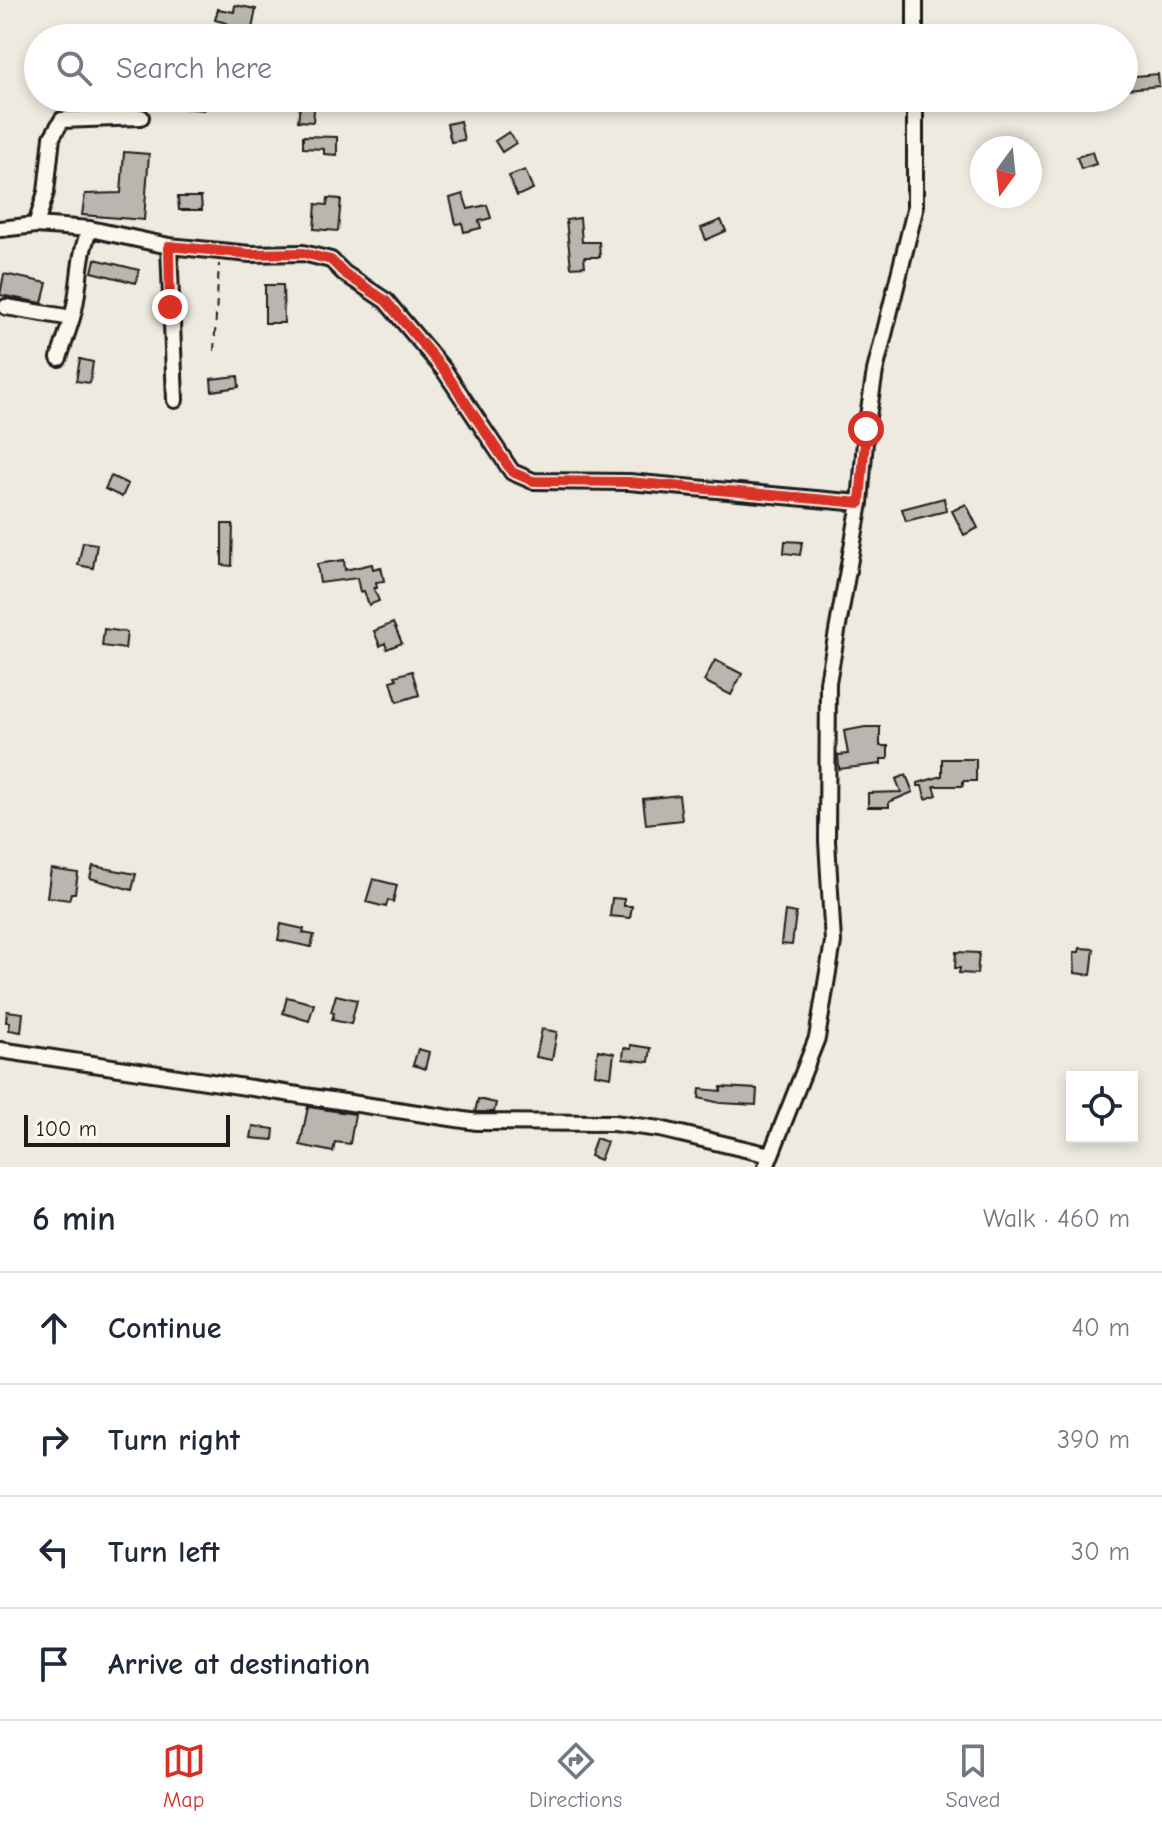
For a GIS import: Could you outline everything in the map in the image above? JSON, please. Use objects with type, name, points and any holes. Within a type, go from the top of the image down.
[{"type":"street","points":[[915,0],[915,24]]},
{"type":"street","points":[[0,1050],[477,1122],[613,1123],[660,1129],[768,1161],[817,1038],[833,942],[827,841],[828,682],[860,503],[875,371],[915,210],[915,112]]},
{"type":"street","points":[[36,225],[46,192],[52,137],[62,120],[141,117]]},
{"type":"street","points":[[0,229],[36,225],[90,229],[169,246],[250,254],[303,253],[331,260],[344,273],[386,301],[444,370],[512,472],[533,481],[629,482],[860,503]]},
{"type":"street","points":[[59,358],[79,293],[81,248],[90,229]]},
{"type":"street","points":[[169,246],[175,400]]},
{"type":"street","points":[[6,307],[72,318]]},
{"type":"path","points":[[214,351],[220,250]]},
{"type":"building","points":[[235,5],[256,9],[253,24],[227,24],[215,20],[218,9],[234,12]]},
{"type":"building","points":[[1158,74],[1159,86],[1138,88],[1138,76]]},
{"type":"building","points":[[299,112],[314,112],[313,122],[298,121]]},
{"type":"building","points":[[460,121],[464,140],[451,142],[447,124]]},
{"type":"building","points":[[509,132],[516,143],[502,152],[495,141]]},
{"type":"building","points":[[303,136],[337,137],[337,155],[324,154],[324,149],[303,148]]},
{"type":"building","points":[[124,152],[149,154],[144,220],[82,215],[85,194],[121,193]]},
{"type":"building","points":[[1092,152],[1096,164],[1081,169],[1077,157]]},
{"type":"building","points":[[525,170],[533,189],[517,196],[509,176]]},
{"type":"building","points":[[463,194],[468,209],[487,205],[491,218],[479,221],[481,228],[464,232],[462,223],[456,224],[450,198]]},
{"type":"building","points":[[178,197],[201,197],[202,210],[179,210]]},
{"type":"building","points":[[328,198],[341,199],[338,231],[314,229],[316,204],[327,205]]},
{"type":"building","points":[[580,218],[582,242],[599,242],[600,257],[584,257],[585,266],[571,267],[566,220]]},
{"type":"building","points":[[721,220],[726,231],[706,240],[701,228]]},
{"type":"building","points":[[95,259],[139,270],[136,283],[92,272]]},
{"type":"building","points":[[4,274],[47,283],[42,303],[0,295]]},
{"type":"building","points":[[265,285],[283,285],[284,323],[265,323]]},
{"type":"building","points":[[80,359],[93,362],[90,383],[76,381]]},
{"type":"building","points":[[238,376],[239,387],[212,391],[211,379]]},
{"type":"building","points":[[111,476],[128,484],[122,497],[105,489]]},
{"type":"building","points":[[944,498],[946,511],[906,521],[902,509]]},
{"type":"building","points":[[966,504],[978,528],[964,535],[952,511]]},
{"type":"building","points":[[222,524],[233,524],[232,566],[222,565]]},
{"type":"building","points":[[785,541],[802,542],[800,555],[784,553]]},
{"type":"building","points":[[83,542],[97,544],[93,568],[78,565]]},
{"type":"building","points":[[344,560],[345,570],[372,564],[373,569],[381,567],[384,581],[376,582],[377,588],[374,588],[379,601],[369,605],[364,591],[360,592],[357,578],[320,583],[317,564]]},
{"type":"building","points":[[393,623],[402,643],[387,649],[385,643],[380,646],[374,631]]},
{"type":"building","points":[[104,629],[127,632],[125,649],[102,646]]},
{"type":"building","points":[[715,660],[742,674],[731,695],[704,681]]},
{"type":"building","points":[[412,671],[419,695],[397,702],[391,681],[397,679],[395,676]]},
{"type":"building","points":[[880,727],[880,746],[888,746],[888,759],[881,759],[881,764],[839,769],[838,755],[848,754],[844,731]]},
{"type":"building","points":[[942,759],[976,759],[976,781],[963,781],[963,786],[934,786],[937,795],[926,799],[918,783],[942,776]]},
{"type":"building","points":[[906,775],[913,792],[889,802],[889,807],[868,807],[868,793],[901,792],[896,779]]},
{"type":"building","points":[[679,795],[682,820],[646,824],[643,799]]},
{"type":"building","points":[[93,866],[136,874],[132,890],[90,878]]},
{"type":"building","points":[[51,869],[78,873],[75,893],[71,893],[69,900],[47,897]]},
{"type":"building","points":[[373,879],[397,885],[393,902],[388,900],[386,907],[366,902]]},
{"type":"building","points":[[612,898],[624,899],[624,906],[632,906],[630,918],[610,916]]},
{"type":"building","points":[[785,911],[796,913],[792,945],[781,944]]},
{"type":"building","points":[[281,924],[304,929],[303,933],[314,935],[311,947],[278,940]]},
{"type":"building","points":[[1080,948],[1094,949],[1091,975],[1075,973],[1074,952],[1079,952]]},
{"type":"building","points":[[956,952],[979,953],[977,974],[959,973],[960,968],[955,968]]},
{"type":"building","points":[[336,995],[357,1000],[351,1024],[332,1020]]},
{"type":"building","points":[[287,997],[314,1004],[309,1021],[283,1013]]},
{"type":"building","points":[[7,1011],[23,1013],[21,1032],[9,1030]]},
{"type":"building","points":[[542,1029],[557,1032],[552,1060],[536,1057]]},
{"type":"building","points":[[631,1045],[651,1048],[649,1062],[623,1059],[624,1048],[631,1049]]},
{"type":"building","points":[[418,1049],[429,1052],[425,1069],[413,1065]]},
{"type":"building","points":[[598,1050],[614,1053],[611,1077],[595,1074]]},
{"type":"building","points":[[721,1087],[757,1089],[756,1105],[720,1103],[699,1098],[700,1089],[721,1091]]},
{"type":"building","points":[[478,1099],[496,1103],[494,1112],[475,1112]]},
{"type":"building","points":[[308,1107],[355,1114],[350,1144],[335,1142],[333,1152],[300,1145]]},
{"type":"building","points":[[253,1126],[274,1129],[273,1140],[251,1138]]},
{"type":"building","points":[[596,1138],[607,1142],[600,1160],[590,1156]]},
{"type":"route","points":[[170,307],[169,246],[250,254],[303,253],[331,260],[344,273],[386,301],[444,370],[512,472],[533,481],[629,482],[860,503],[866,429]]}]
